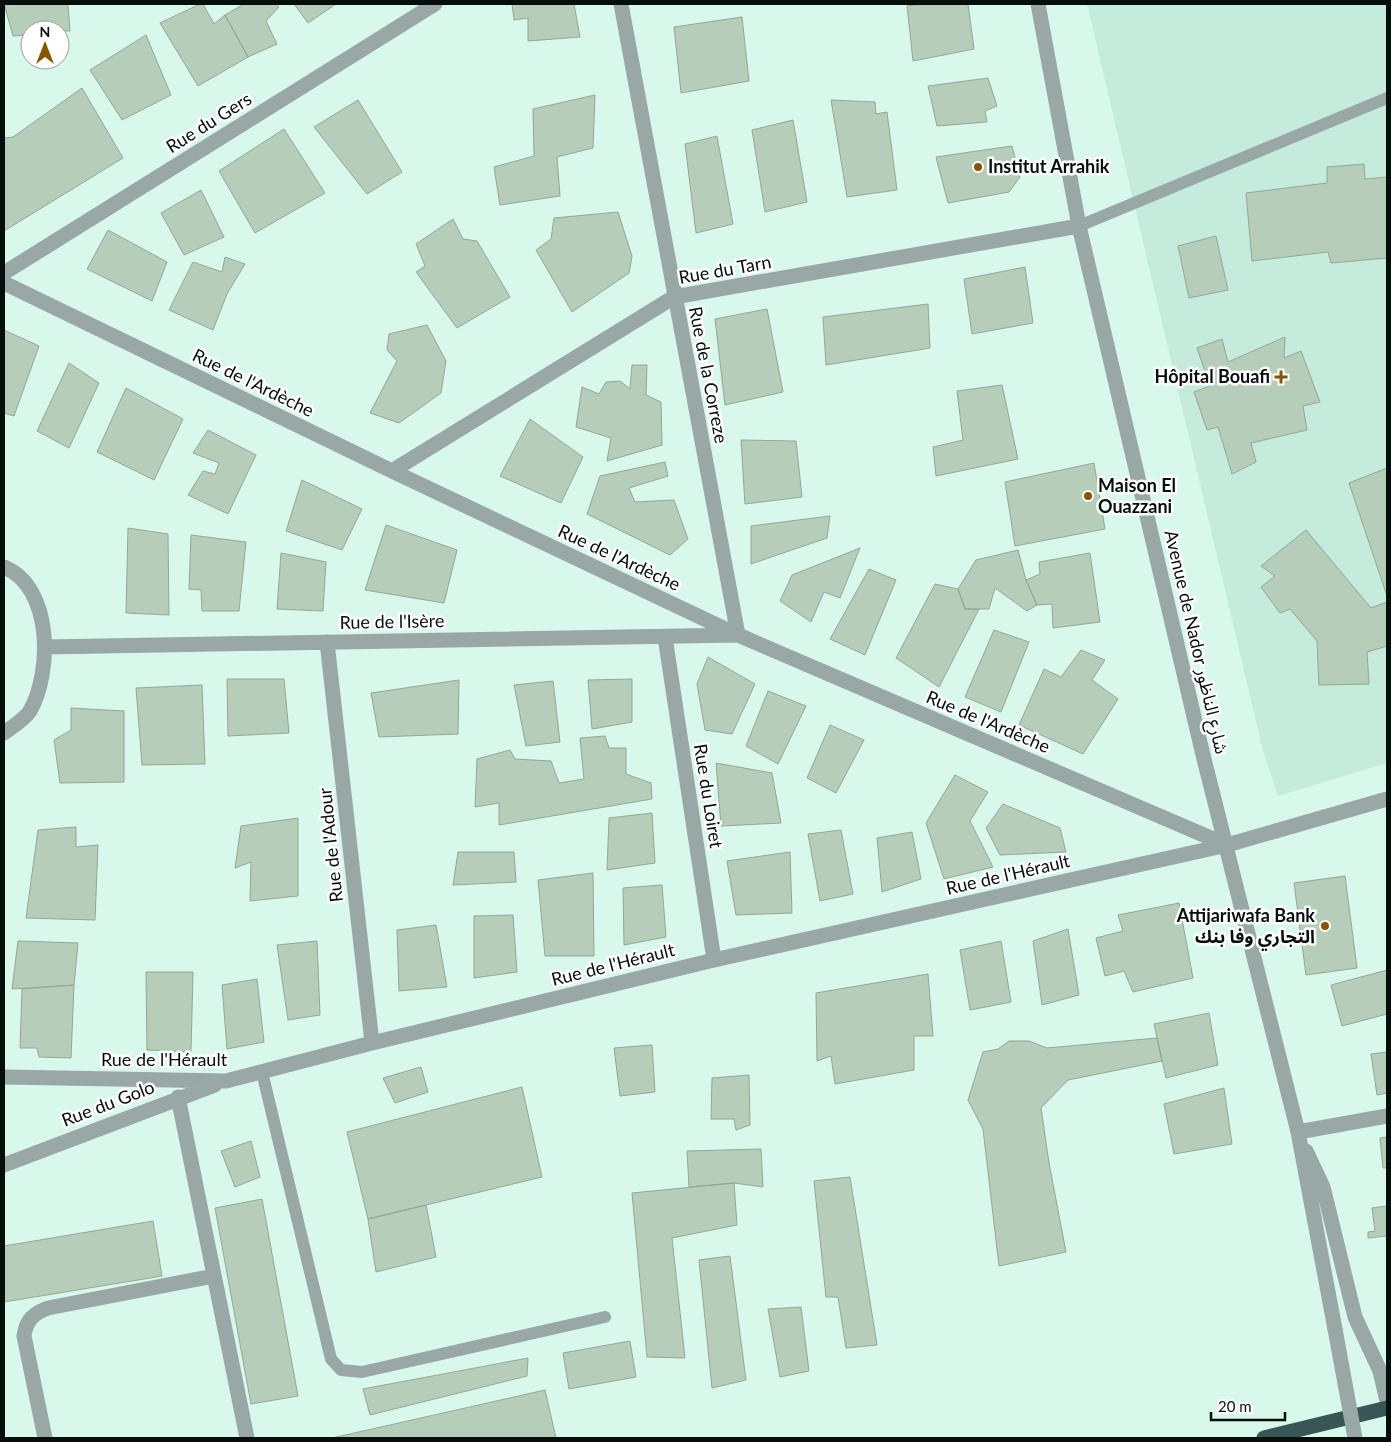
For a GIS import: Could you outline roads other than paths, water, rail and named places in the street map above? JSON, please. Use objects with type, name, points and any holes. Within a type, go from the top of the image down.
[{"type":"highway","points":[[1264,1438],[1387,1408]]},
{"type":"street","name":"Rue du Gers","points":[[4,273],[435,4]]},
{"type":"street","name":"Rue de la Correze","points":[[621,4],[738,635]]},
{"type":"street","name":"Avenue de Nador شارع الناظور","points":[[1038,4],[1079,226],[1203,755],[1299,1136],[1355,1438]]},
{"type":"street","name":"Rue du Tarn","points":[[392,472],[674,297],[1079,226]]},
{"type":"street","name":"Rue de l'Ardèche","points":[[4,283],[392,472],[738,635],[1227,845]]},
{"type":"street","points":[[4,567],[26,585],[39,610],[46,647],[40,686],[29,713],[4,733]]},
{"type":"street","name":"Rue de l'Isère","points":[[46,647],[738,635]]},
{"type":"street","name":"Rue du Loiret","points":[[664,637],[714,960]]},
{"type":"street","name":"Rue de l'Adour","points":[[327,642],[372,1043]]},
{"type":"street","name":"Rue de l'Hérault","points":[[4,1078],[226,1081],[372,1043],[714,960],[1227,845],[1387,799]]},
{"type":"street","name":"Rue du Golo","points":[[4,1165],[178,1097],[226,1081]]},
{"type":"street","points":[[178,1097],[247,1438]]},
{"type":"street","points":[[1299,1136],[1387,1116]]},
{"type":"street","name":"Avenue de Nador شارع الناظور","points":[[1299,1136],[1323,1187],[1355,1317],[1380,1371],[1387,1401]]},
{"type":"street","points":[[45,1438],[24,1336],[29,1320],[37,1312],[48,1308],[214,1276]]},
{"type":"lane","points":[[1079,226],[1387,98]]},
{"type":"lane","points":[[262,1072],[331,1359],[342,1370],[362,1372],[605,1317]]},
{"type":"place","name":"Institut Arrahik","points":[[978,167]]},
{"type":"place","name":"Hôpital Bouafi","points":[[1281,377]]},
{"type":"place","name":"Maison El Ouazzani","points":[[1088,496]]},
{"type":"place","name":"Attijariwafa Bank التجاري وفا بنك","points":[[1325,926]]}]
